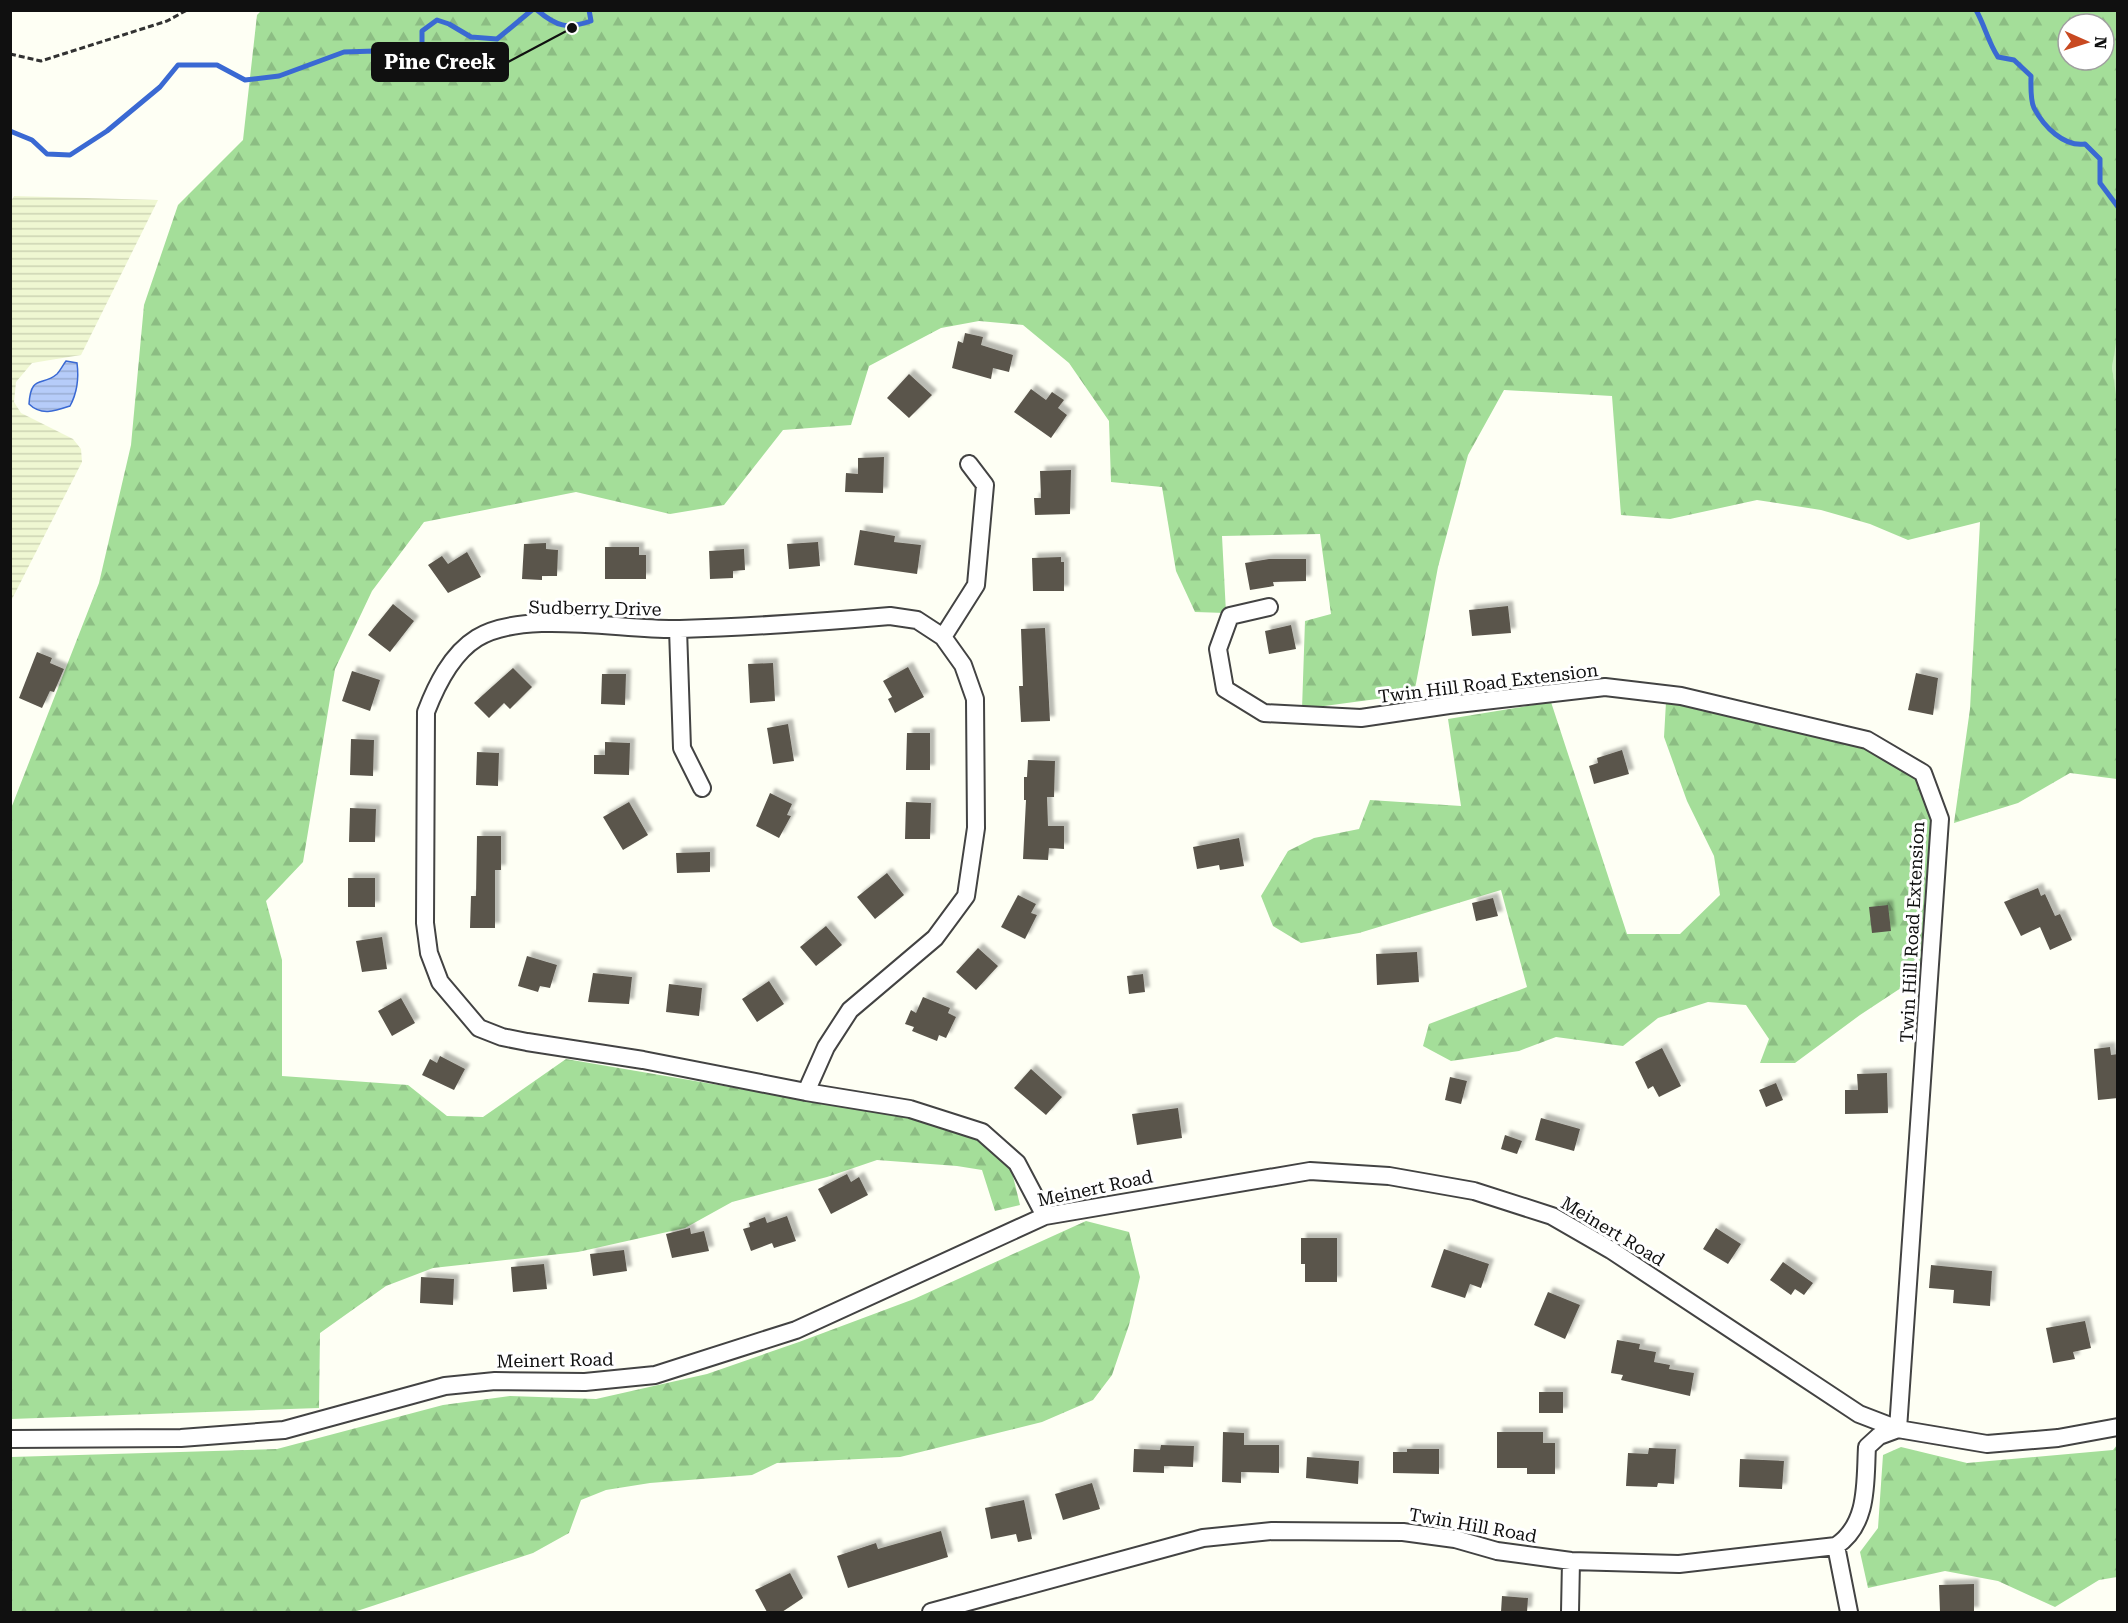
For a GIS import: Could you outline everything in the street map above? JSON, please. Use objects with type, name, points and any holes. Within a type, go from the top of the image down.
[{"type":"street","points":[[943,637],[954,625],[976,585],[985,485],[969,464]]},
{"type":"street","name":"Twin Hill Road Extension","points":[[1269,607],[1230,616],[1218,649],[1225,689],[1264,713],[1361,718],[1449,705],[1605,687],[1682,696],[1868,740],[1923,773],[1940,819],[1899,1429]]},
{"type":"street","name":"Sudberry Drive","points":[[806,1092],[826,1047],[850,1010],[935,938],[966,896],[976,828],[975,699],[963,666],[943,637],[917,620],[890,616],[678,629],[534,623],[505,628],[477,638],[437,683],[426,712],[425,923],[429,953],[440,982],[478,1028],[502,1037],[643,1060],[806,1092],[910,1109],[982,1131],[1017,1163],[1045,1216]]},
{"type":"street","points":[[678,629],[681,747],[702,788]]},
{"type":"street","name":"Meinert Road","points":[[10,1438],[181,1438],[284,1430],[445,1386],[495,1381],[585,1382],[655,1375],[796,1330],[1045,1216],[1310,1171],[1389,1176],[1474,1191],[1552,1216],[1611,1250],[1859,1414],[1899,1429],[1987,1444],[2058,1438],[2118,1427]]},
{"type":"street","points":[[1849,1612],[1836,1546],[1848,1538],[1861,1516],[1868,1447],[1879,1436],[1899,1429]]},
{"type":"street","name":"Twin Hill Road","points":[[931,1612],[1203,1538],[1272,1530],[1403,1532],[1455,1539],[1497,1551],[1571,1562],[1679,1564],[1836,1546]]},
{"type":"street","points":[[1570,1612],[1571,1562]]},
{"type":"path","points":[[10,54],[41,61],[167,21],[187,10]]},
{"type":"green space","points":[[261,11],[2117,11],[2118,331],[2112,367],[2118,408],[2117,779],[2070,773],[2018,803],[1954,823],[1970,709],[1980,522],[1908,540],[1870,524],[1821,510],[1757,500],[1670,519],[1621,515],[1612,396],[1504,390],[1468,455],[1438,567],[1414,694],[1302,709],[1305,621],[1331,614],[1320,534],[1222,536],[1226,613],[1195,612],[1176,571],[1162,487],[1111,482],[1109,421],[1069,363],[1023,325],[979,321],[941,328],[869,366],[851,425],[783,430],[724,505],[670,514],[576,492],[424,522],[372,591],[335,669],[303,862],[266,901],[282,960],[282,1076],[408,1085],[447,1116],[483,1117],[566,1059],[913,1118],[983,1141],[1011,1168],[1020,1205],[995,1211],[982,1170],[877,1160],[827,1177],[732,1202],[685,1228],[578,1252],[433,1268],[386,1286],[320,1333],[319,1408],[11,1419],[10,811],[99,583],[131,445],[144,305],[178,205],[243,140],[257,15]]},
{"type":"green space","points":[[14,196],[158,200],[81,355],[32,363],[16,382],[14,402],[21,413],[73,439],[81,449],[82,462],[11,601],[10,203]]},
{"type":"green space","points":[[2115,331],[2118,331],[2117,408],[2112,367]]},
{"type":"green space","points":[[1551,702],[1627,934],[1680,934],[1720,895],[1714,856],[1687,801],[1664,737],[1666,702],[1869,750],[1921,781],[1934,821],[1923,978],[1907,984],[1860,1015],[1795,1063],[1760,1063],[1769,1039],[1746,1005],[1708,1002],[1658,1018],[1623,1046],[1556,1037],[1519,1051],[1451,1061],[1423,1046],[1429,1024],[1527,987],[1501,890],[1359,933],[1301,943],[1273,926],[1261,896],[1288,851],[1314,838],[1359,829],[1370,800],[1461,806],[1448,719]]},
{"type":"green space","points":[[1086,1221],[1129,1232],[1140,1277],[1129,1325],[1112,1375],[1093,1400],[1042,1422],[900,1457],[777,1463],[752,1475],[650,1483],[606,1490],[581,1500],[569,1533],[533,1553],[354,1612],[11,1612],[11,1457],[277,1449],[443,1405],[510,1396],[596,1399],[707,1374],[799,1342],[914,1299]]},
{"type":"green space","points":[[2117,1445],[2117,1577],[2099,1580],[2055,1607],[1998,1581],[1945,1571],[1868,1588],[1860,1552],[1878,1528],[1883,1455],[1901,1447],[1967,1463],[2113,1450]]},
{"type":"water","points":[[66,361],[77,363],[78,369],[76,391],[70,406],[48,411],[34,408],[29,404],[32,388],[52,378]]},
{"type":"building","points":[[965,333],[983,337],[981,345],[1013,355],[1009,372],[993,368],[991,379],[952,368],[958,341],[963,343]]},
{"type":"building","points":[[909,374],[932,395],[909,418],[887,398]]},
{"type":"building","points":[[1031,389],[1046,400],[1052,392],[1064,400],[1058,408],[1067,415],[1051,438],[1014,412]]},
{"type":"building","points":[[884,457],[883,493],[845,492],[846,473],[858,474],[858,458]]},
{"type":"building","points":[[1071,470],[1070,514],[1035,515],[1034,498],[1041,498],[1040,471]]},
{"type":"building","points":[[860,530],[895,536],[894,542],[921,545],[917,574],[854,565]]},
{"type":"building","points":[[818,542],[820,566],[789,569],[787,544]]},
{"type":"building","points":[[546,543],[546,549],[558,550],[557,576],[542,576],[542,580],[522,579],[524,544]]},
{"type":"building","points":[[605,547],[639,547],[639,555],[646,555],[646,579],[605,579]]},
{"type":"building","points":[[744,549],[745,570],[733,571],[733,578],[710,579],[709,551]]},
{"type":"building","points":[[467,552],[481,577],[448,593],[428,565],[442,556],[448,564]]},
{"type":"building","points":[[1061,557],[1061,562],[1064,562],[1064,591],[1033,591],[1032,558]]},
{"type":"building","points":[[1269,559],[1306,559],[1306,581],[1273,582],[1274,586],[1250,590],[1245,563]]},
{"type":"building","points":[[393,604],[414,621],[390,652],[368,635]]},
{"type":"building","points":[[1508,606],[1511,633],[1472,636],[1469,610]]},
{"type":"building","points":[[1291,625],[1296,649],[1269,654],[1265,631]]},
{"type":"building","points":[[1045,628],[1050,721],[1021,722],[1019,686],[1023,686],[1021,629]]},
{"type":"building","points":[[37,652],[52,658],[50,663],[64,669],[54,692],[50,691],[42,708],[19,698]]},
{"type":"building","points":[[773,663],[775,701],[750,703],[748,664]]},
{"type":"building","points":[[908,667],[924,697],[895,713],[888,699],[892,697],[883,681]]},
{"type":"building","points":[[513,668],[532,687],[510,709],[504,703],[489,718],[474,703]]},
{"type":"building","points":[[352,671],[380,680],[370,711],[342,701]]},
{"type":"building","points":[[1916,673],[1938,678],[1933,715],[1908,710]]},
{"type":"building","points":[[602,674],[626,674],[625,705],[601,704]]},
{"type":"building","points":[[788,724],[794,761],[773,764],[767,728]]},
{"type":"building","points":[[907,733],[930,733],[930,770],[906,770]]},
{"type":"building","points":[[351,739],[374,740],[373,776],[350,775]]},
{"type":"building","points":[[605,742],[630,743],[629,775],[594,774],[594,755],[605,755]]},
{"type":"building","points":[[1622,750],[1629,774],[1594,784],[1589,766],[1598,763],[1597,758]]},
{"type":"building","points":[[477,752],[499,753],[498,786],[476,785]]},
{"type":"building","points":[[1028,760],[1055,761],[1054,797],[1047,797],[1048,826],[1064,826],[1064,849],[1049,848],[1048,860],[1023,859],[1026,800],[1024,800],[1024,777],[1027,777]]},
{"type":"building","points":[[770,793],[792,804],[787,815],[791,816],[779,838],[756,826]]},
{"type":"building","points":[[629,802],[648,835],[623,850],[603,817]]},
{"type":"building","points":[[906,802],[931,803],[930,839],[905,839]]},
{"type":"building","points":[[350,808],[376,809],[375,842],[349,842]]},
{"type":"building","points":[[477,836],[501,836],[501,870],[495,870],[495,928],[470,928],[471,896],[476,896]]},
{"type":"building","points":[[1239,838],[1244,866],[1220,870],[1219,865],[1197,869],[1193,847]]},
{"type":"building","points":[[710,852],[710,872],[677,873],[676,853]]},
{"type":"building","points":[[887,873],[904,895],[875,919],[857,897]]},
{"type":"building","points":[[348,878],[375,878],[375,907],[348,907]]},
{"type":"building","points":[[2038,888],[2041,896],[2045,894],[2055,916],[2060,914],[2072,940],[2050,950],[2040,927],[2021,936],[2004,902]]},
{"type":"building","points":[[1018,895],[1036,904],[1031,913],[1037,915],[1025,939],[1001,927]]},
{"type":"building","points":[[1493,898],[1498,916],[1476,921],[1472,903]]},
{"type":"building","points":[[1888,905],[1891,931],[1872,933],[1869,907]]},
{"type":"building","points":[[826,926],[842,945],[816,966],[800,947]]},
{"type":"building","points":[[382,937],[387,969],[362,972],[356,941]]},
{"type":"building","points":[[978,948],[998,966],[976,990],[956,972]]},
{"type":"building","points":[[1417,952],[1419,982],[1377,985],[1376,954]]},
{"type":"building","points":[[527,956],[557,965],[550,988],[540,986],[538,992],[518,986]]},
{"type":"building","points":[[593,973],[632,977],[629,1004],[588,1002]]},
{"type":"building","points":[[1143,974],[1145,992],[1129,994],[1127,976]]},
{"type":"building","points":[[769,981],[784,1004],[757,1022],[742,999]]},
{"type":"building","points":[[669,984],[702,988],[699,1016],[666,1012]]},
{"type":"building","points":[[923,997],[950,1008],[948,1013],[956,1017],[946,1038],[939,1035],[937,1041],[912,1031],[914,1027],[905,1024],[911,1010],[916,1013]]},
{"type":"building","points":[[401,998],[415,1023],[392,1036],[378,1011]]},
{"type":"building","points":[[2110,1047],[2111,1055],[2118,1054],[2118,1098],[2098,1100],[2094,1049]]},
{"type":"building","points":[[1662,1048],[1681,1086],[1659,1097],[1653,1086],[1648,1089],[1635,1062]]},
{"type":"building","points":[[440,1056],[465,1069],[454,1090],[422,1075],[430,1059],[437,1063]]},
{"type":"building","points":[[1031,1069],[1062,1097],[1046,1115],[1014,1088]]},
{"type":"building","points":[[1887,1073],[1888,1113],[1845,1114],[1845,1090],[1858,1090],[1857,1074]]},
{"type":"building","points":[[1450,1077],[1467,1081],[1461,1104],[1445,1100]]},
{"type":"building","points":[[1776,1083],[1783,1100],[1766,1107],[1759,1090]]},
{"type":"building","points":[[1178,1108],[1182,1138],[1137,1145],[1132,1114]]},
{"type":"building","points":[[1541,1118],[1580,1129],[1574,1151],[1535,1140]]},
{"type":"building","points":[[1505,1135],[1522,1141],[1517,1154],[1501,1149]]},
{"type":"building","points":[[847,1174],[851,1182],[859,1177],[868,1195],[831,1214],[818,1189]]},
{"type":"building","points":[[787,1216],[796,1241],[774,1248],[772,1243],[751,1251],[743,1229],[750,1227],[749,1223],[765,1217],[767,1223]]},
{"type":"building","points":[[690,1228],[691,1234],[704,1231],[709,1251],[672,1258],[666,1234]]},
{"type":"building","points":[[1716,1228],[1741,1244],[1728,1264],[1703,1249]]},
{"type":"building","points":[[1301,1238],[1337,1238],[1337,1282],[1305,1282],[1305,1264],[1301,1264]]},
{"type":"building","points":[[1444,1249],[1489,1264],[1481,1288],[1470,1284],[1465,1298],[1431,1287]]},
{"type":"building","points":[[624,1250],[627,1271],[593,1276],[590,1254]]},
{"type":"building","points":[[1783,1262],[1813,1283],[1804,1295],[1795,1289],[1791,1295],[1770,1280]]},
{"type":"building","points":[[544,1264],[547,1289],[513,1292],[511,1267]]},
{"type":"building","points":[[1931,1265],[1992,1271],[1990,1306],[1953,1303],[1954,1290],[1929,1288]]},
{"type":"building","points":[[421,1277],[454,1279],[453,1305],[420,1303]]},
{"type":"building","points":[[1548,1292],[1580,1305],[1565,1339],[1534,1325]]},
{"type":"building","points":[[2085,1321],[2091,1348],[2073,1352],[2075,1359],[2053,1363],[2046,1328]]},
{"type":"building","points":[[1617,1340],[1640,1344],[1639,1349],[1656,1352],[1654,1362],[1670,1365],[1669,1369],[1694,1373],[1690,1396],[1621,1380],[1623,1375],[1611,1373]]},
{"type":"building","points":[[1539,1392],[1563,1392],[1563,1413],[1539,1413]]},
{"type":"building","points":[[1223,1432],[1244,1433],[1244,1445],[1279,1445],[1279,1473],[1241,1472],[1241,1483],[1222,1482]]},
{"type":"building","points":[[1497,1432],[1543,1432],[1543,1443],[1555,1443],[1555,1474],[1527,1474],[1527,1468],[1497,1468]]},
{"type":"building","points":[[1161,1445],[1194,1446],[1193,1467],[1164,1466],[1164,1473],[1133,1472],[1134,1449],[1160,1450]]},
{"type":"building","points":[[1649,1448],[1676,1449],[1674,1484],[1658,1483],[1657,1487],[1626,1486],[1628,1453],[1648,1454]]},
{"type":"building","points":[[1407,1449],[1439,1449],[1439,1474],[1393,1473],[1393,1452],[1407,1452]]},
{"type":"building","points":[[1307,1457],[1359,1461],[1358,1484],[1306,1478]]},
{"type":"building","points":[[1740,1459],[1784,1461],[1782,1489],[1739,1487]]},
{"type":"building","points":[[1092,1483],[1100,1509],[1063,1520],[1055,1494]]},
{"type":"building","points":[[1024,1500],[1032,1539],[1018,1542],[1016,1534],[991,1539],[985,1508]]},
{"type":"building","points":[[941,1531],[948,1557],[848,1588],[837,1556],[876,1543],[878,1549]]},
{"type":"building","points":[[790,1573],[803,1598],[782,1612],[767,1612],[755,1590]]},
{"type":"building","points":[[1974,1584],[1974,1612],[1940,1612],[1939,1585]]},
{"type":"building","points":[[1502,1596],[1528,1598],[1527,1612],[1501,1612]]},
{"type":"waterway","points":[[10,131],[32,140],[47,154],[70,155],[107,131],[160,87],[178,65],[217,65],[245,80],[279,76],[344,52],[375,51],[399,62],[422,45],[422,31],[437,20],[471,37],[497,39],[532,10]]},
{"type":"waterway","points":[[537,10],[550,20],[569,26],[591,21],[589,10]]},
{"type":"waterway","points":[[1976,10],[1998,57],[2014,60],[2031,76],[2033,105],[2043,122],[2062,139],[2085,144],[2100,159],[2100,183],[2118,207]]},
{"type":"place","name":"Pine Creek","points":[[572,28]]}]
